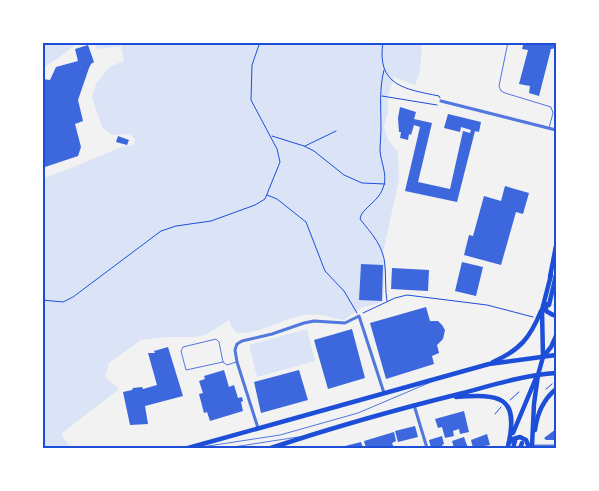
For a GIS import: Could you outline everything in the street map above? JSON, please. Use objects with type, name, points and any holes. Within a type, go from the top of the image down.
[{"type":"main road","points":[[556,246],[545,308],[549,314],[556,315]]},
{"type":"main road","points":[[549,305],[556,274]]},
{"type":"main road","points":[[489,364],[510,354],[522,344],[533,330],[542,310],[551,275]]},
{"type":"main road","points":[[532,446],[532,421],[538,375],[543,357],[542,310]]},
{"type":"main road","points":[[543,357],[556,336]]},
{"type":"main road","points":[[188,448],[489,364],[556,356]]},
{"type":"main road","points":[[272,448],[308,435],[414,405],[538,375],[556,373]]},
{"type":"main road","points":[[508,446],[538,375]]},
{"type":"main road","points":[[532,446],[538,415],[546,398],[556,389]]},
{"type":"main road","points":[[445,397],[487,395],[506,403],[512,416],[508,446]]},
{"type":"main road","points":[[508,446],[513,439],[520,437],[526,440],[529,447],[532,446]]},
{"type":"main road","points":[[513,448],[515,441]]},
{"type":"main road","points":[[520,448],[522,443]]},
{"type":"street","points":[[441,101],[556,130]]},
{"type":"street","points":[[258,429],[237,362],[235,350],[237,344],[304,322],[346,324],[359,316],[384,393]]},
{"type":"street","points":[[414,405],[426,448]]},
{"type":"street","points":[[532,446],[556,446]]},
{"type":"lane","points":[[508,42],[500,88],[505,93],[551,107],[553,113],[549,128]]},
{"type":"lane","points":[[223,362],[219,342],[216,339],[183,347],[180,351],[186,370],[223,362],[227,364],[237,362]]},
{"type":"lane","points":[[194,448],[271,438],[341,418],[380,404],[448,375]]},
{"type":"lane","points":[[228,448],[308,435]]},
{"type":"path","points":[[260,42],[252,65],[251,100],[271,136],[280,162],[267,195],[277,199],[306,222],[325,271],[344,291],[347,299],[359,316],[373,308],[407,295],[487,305],[534,318]]},
{"type":"path","points":[[380,95],[436,105],[441,101],[439,96],[406,89],[386,75],[381,58],[383,42]]},
{"type":"path","points":[[384,70],[380,86],[380,151],[385,184],[381,194],[375,202],[364,210],[360,215],[360,219],[372,231],[382,252],[385,264],[387,302]]},
{"type":"path","points":[[304,146],[336,132]]},
{"type":"path","points":[[271,136],[314,151],[344,175],[362,184],[385,184]]},
{"type":"path","points":[[42,300],[63,302],[73,297],[161,231],[176,226],[210,222],[255,205],[265,198],[277,173]]},
{"type":"path","points":[[546,389],[552,384]]},
{"type":"path","points":[[510,400],[520,392]]},
{"type":"path","points":[[495,414],[501,407]]},
{"type":"shaded area","points":[[43,42],[78,42],[78,43],[43,67]]},
{"type":"shaded area","points":[[93,43],[422,43],[420,71],[415,85],[394,77],[388,97],[388,112],[384,126],[388,140],[398,152],[399,180],[382,257],[385,262],[383,302],[361,308],[344,320],[320,315],[305,315],[288,319],[263,329],[237,333],[229,320],[205,335],[141,340],[109,363],[105,377],[119,389],[61,434],[71,448],[43,448],[43,178],[124,146],[134,145],[135,139],[130,134],[112,135],[102,127],[92,98],[96,84],[109,67],[124,61],[121,46],[98,49]]},
{"type":"shaded area","points":[[307,329],[315,361],[257,377],[249,345]]},
{"type":"building","points":[[524,42],[556,42],[556,48],[551,49],[539,96],[529,93],[530,86],[519,84],[528,50],[522,49]]},
{"type":"building","points":[[88,45],[94,62],[89,68],[78,100],[83,121],[75,124],[81,147],[78,156],[42,168],[42,79],[50,80],[56,67],[78,61],[75,49]]},
{"type":"building","points":[[400,107],[416,112],[414,119],[432,123],[418,182],[450,189],[463,131],[470,133],[471,130],[461,127],[460,132],[444,128],[448,114],[481,122],[479,132],[475,131],[457,202],[405,191],[420,127],[414,125],[408,140],[400,138],[401,132],[399,132],[398,118]]},
{"type":"building","points":[[118,136],[129,140],[127,145],[116,142]]},
{"type":"building","points":[[505,186],[529,193],[523,214],[516,212],[501,265],[464,255],[469,235],[473,236],[484,196],[501,201]]},
{"type":"building","points":[[462,262],[483,267],[476,296],[455,291]]},
{"type":"building","points":[[361,264],[383,265],[382,301],[359,300]]},
{"type":"building","points":[[392,268],[429,270],[428,291],[391,289]]},
{"type":"building","points":[[426,307],[430,321],[438,321],[445,330],[443,339],[437,345],[439,353],[432,356],[434,364],[386,379],[370,323]]},
{"type":"building","points":[[352,329],[365,378],[328,389],[314,340]]},
{"type":"building","points":[[168,347],[183,396],[145,406],[148,424],[130,425],[123,392],[133,388],[142,387],[143,389],[157,385],[148,353],[155,353],[154,351]]},
{"type":"building","points":[[224,370],[229,387],[234,385],[238,398],[242,397],[243,411],[210,421],[207,412],[204,413],[199,394],[203,393],[199,381],[205,379],[204,376]]},
{"type":"building","points":[[299,370],[308,400],[261,413],[254,382]]},
{"type":"building","points":[[464,411],[469,432],[460,434],[459,429],[453,431],[454,436],[445,438],[442,427],[438,428],[435,419]]},
{"type":"building","points":[[415,426],[418,437],[398,442],[395,431]]},
{"type":"building","points":[[556,429],[556,440],[546,440],[544,438]]},
{"type":"building","points":[[394,432],[396,441],[392,443],[394,448],[366,448],[364,441]]},
{"type":"building","points":[[487,434],[490,445],[473,448],[471,440]]},
{"type":"building","points":[[442,436],[443,448],[431,448],[429,440]]},
{"type":"building","points":[[464,437],[468,448],[454,448],[452,441]]},
{"type":"building","points":[[361,442],[363,448],[346,448],[345,446]]}]
